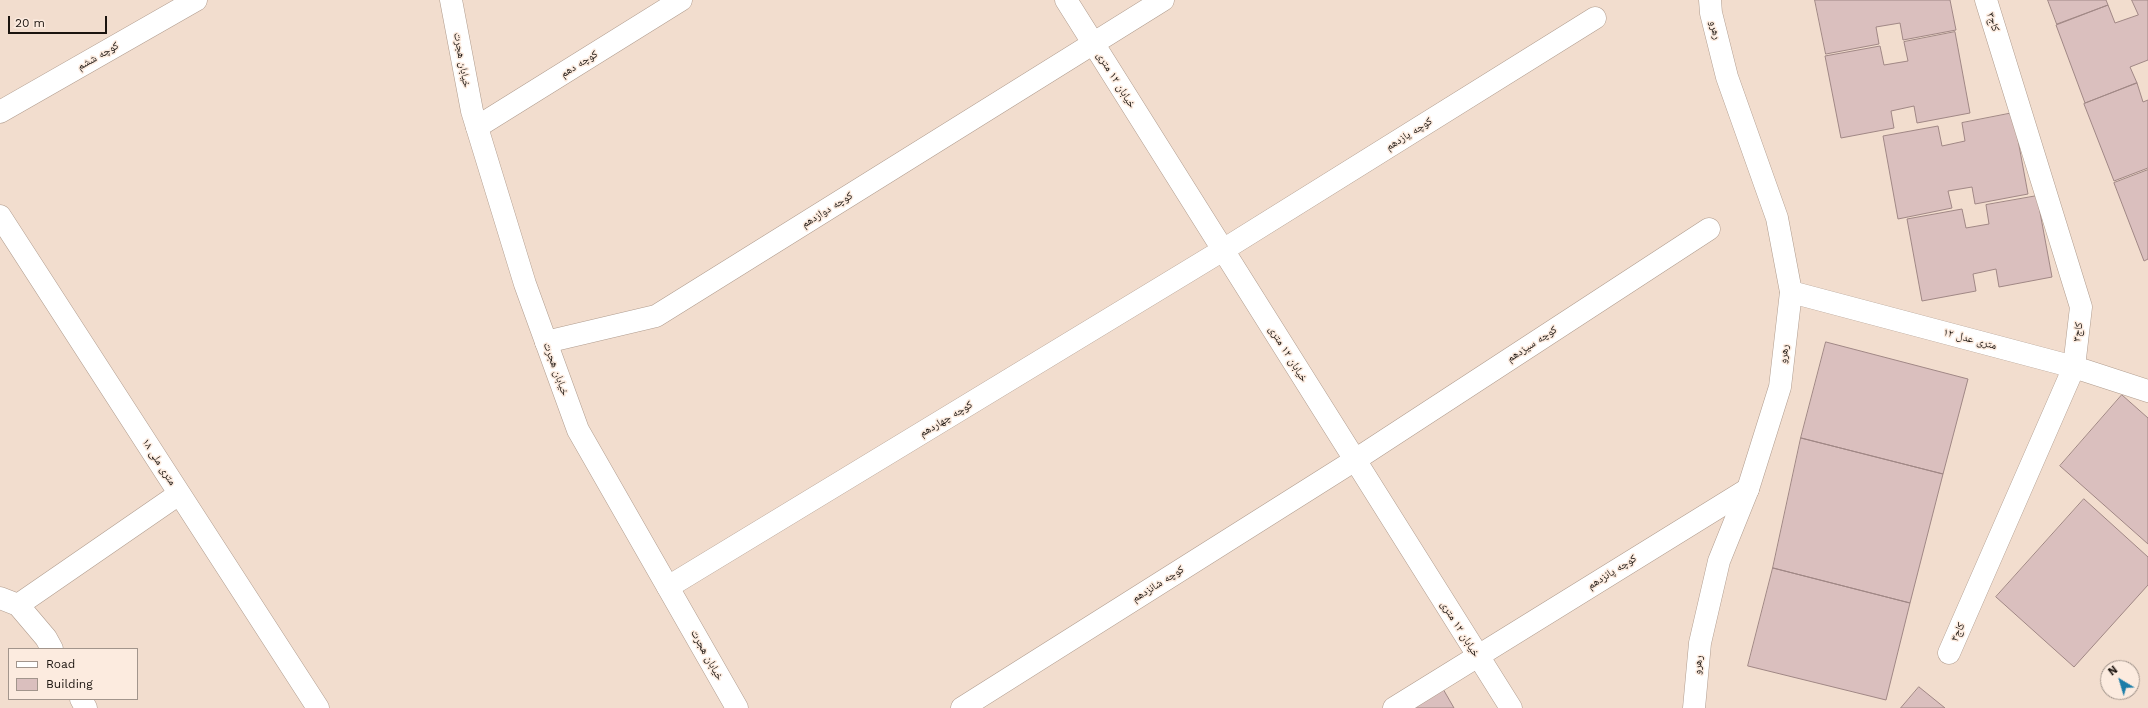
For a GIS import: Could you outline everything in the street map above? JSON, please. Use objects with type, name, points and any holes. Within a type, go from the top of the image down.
[{"type":"street","name":"کوچه ششم","points":[[0,112],[196,0]]},
{"type":"street","name":"خیابان هجرت","points":[[452,0],[472,111],[525,284],[578,430],[737,708]]},
{"type":"street","name":"کوچه دهم","points":[[477,127],[681,0]]},
{"type":"street","name":"خیابان ۱۲ متری","points":[[1066,0],[1511,708]]},
{"type":"street","name":"کوچه دوازدهم","points":[[546,342],[656,316],[1163,0]]},
{"type":"street","name":"رهرو","points":[[1694,708],[1700,643],[1719,561],[1748,489],[1780,387],[1791,292],[1777,218],[1727,77],[1711,12],[1710,0]]},
{"type":"street","name":"کاج۳","points":[[1949,653],[2074,367],[2081,307],[1986,0]]},
{"type":"street","name":"کوچه یازدهم","points":[[1223,250],[1594,18]]},
{"type":"street","name":"۱۸ متری ملی","points":[[0,216],[318,708]]},
{"type":"street","name":"کوچه سیزدهم","points":[[1355,460],[1709,229]]},
{"type":"street","name":"کوچه چهاردهم","points":[[668,587],[1223,250]]},
{"type":"street","name":"۱۲ متری عدل","points":[[1791,292],[2074,367],[2148,390]]},
{"type":"street","name":"کوچه شانزدهم","points":[[962,708],[1355,460]]},
{"type":"street","name":"کوچه پانزدهم","points":[[1394,708],[1748,489]]},
{"type":"street","points":[[51,648],[46,638],[9,602],[179,494]]},
{"type":"building","points":[[1815,0],[1950,0],[1956,30],[1903,40],[1900,23],[1876,27],[1879,44],[1826,54]]},
{"type":"building","points":[[2048,0],[2106,0],[2108,5],[2057,24]]},
{"type":"building","points":[[2132,0],[2148,0],[2148,60],[2130,67],[2137,83],[2085,103],[2056,25],[2108,5],[2115,23],[2138,15]]},
{"type":"building","points":[[1955,32],[1970,113],[1917,123],[1914,106],[1891,111],[1894,128],[1841,138],[1825,56],[1880,46],[1884,65],[1908,61],[1904,42]]},
{"type":"building","points":[[2137,83],[2143,102],[2148,100],[2148,168],[2114,181],[2084,104]]},
{"type":"building","points":[[2013,113],[2028,194],[1975,204],[1972,187],[1948,191],[1952,208],[1898,219],[1883,136],[1938,126],[1942,146],[1965,141],[1962,123]]},
{"type":"building","points":[[2148,170],[2148,259],[2144,261],[2114,183]]},
{"type":"building","points":[[2037,196],[2052,277],[1999,287],[1996,269],[1973,274],[1976,291],[1922,301],[1907,219],[1962,209],[1966,228],[1989,224],[1986,205]]},
{"type":"building","points":[[1826,342],[1968,379],[1943,474],[1801,438]]},
{"type":"building","points":[[2122,395],[2148,418],[2148,544],[2060,466]]},
{"type":"building","points":[[1801,438],[1943,474],[1910,603],[1773,568]]},
{"type":"building","points":[[2084,499],[2148,557],[2148,585],[2074,667],[1996,597]]},
{"type":"building","points":[[1773,568],[1910,603],[1886,700],[1748,666]]},
{"type":"building","points":[[1439,682],[1454,708],[1397,708]]},
{"type":"building","points":[[1919,687],[1945,708],[1901,708]]}]
